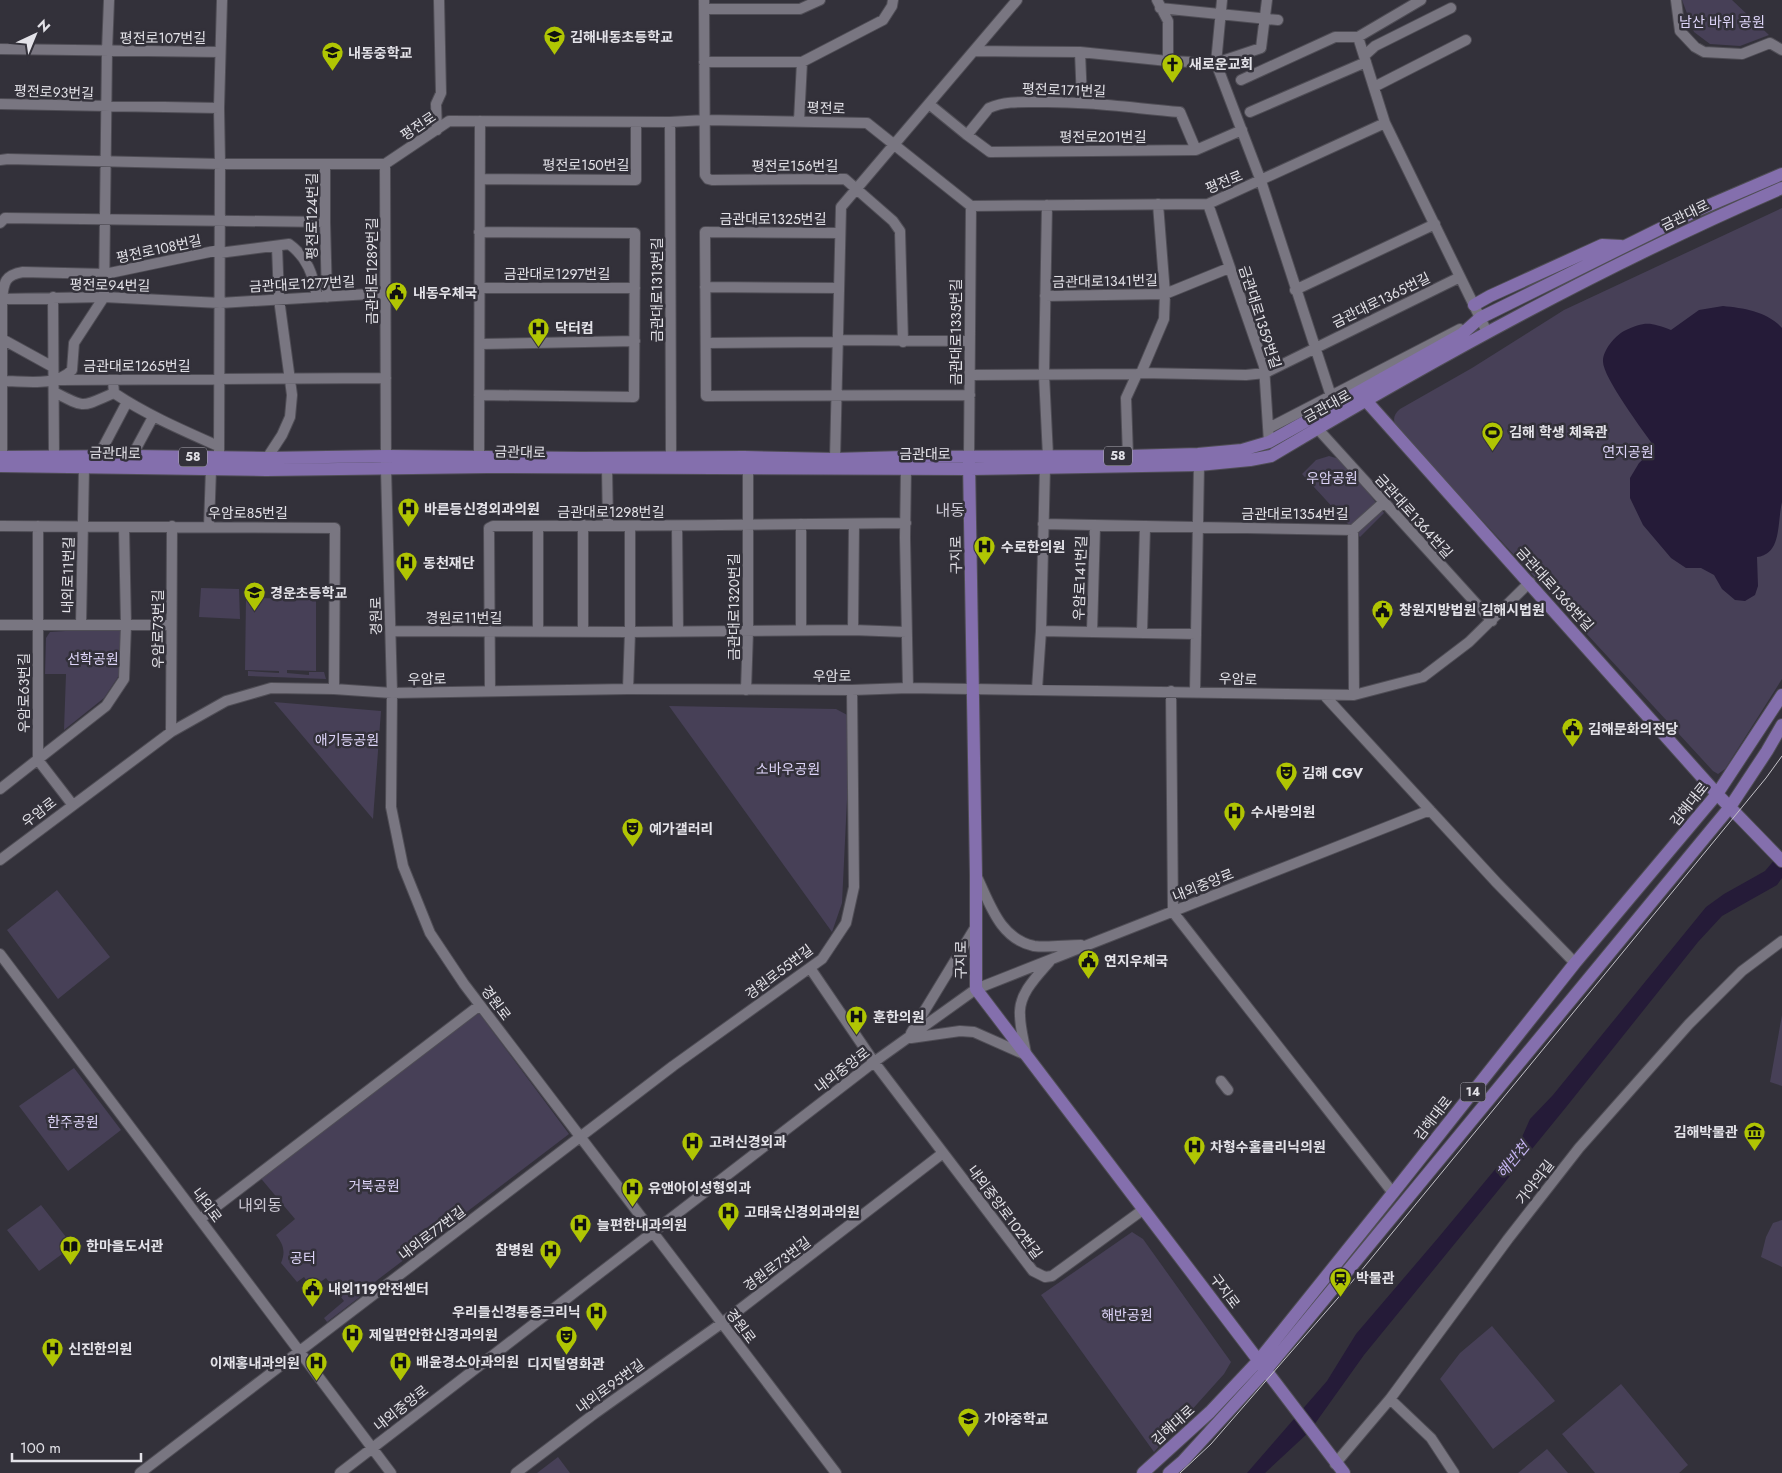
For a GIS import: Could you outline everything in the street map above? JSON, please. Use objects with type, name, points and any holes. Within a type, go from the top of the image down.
[{"type":"main road","name":"금관대로","points":[[1,460],[84,468],[906,468],[969,463],[1198,454],[1242,450],[1269,442],[1462,334],[1480,318],[1698,210],[1782,174]]},
{"type":"main road","name":"금관대로","points":[[1046,461],[1199,464],[1250,460],[1271,456],[1487,332],[1708,220],[1782,188]]},
{"type":"main road","points":[[1474,305],[1602,245],[1624,246]]},
{"type":"main road","name":"금관대로1368번길","points":[[1358,392],[1530,582],[1717,794],[1782,861]]},
{"type":"main road","name":"금관대로","points":[[1,460],[218,452],[266,458],[387,456],[744,457],[969,463]]},
{"type":"main road","name":"구지로","points":[[969,463],[976,875],[976,989],[1340,1468]]},
{"type":"main road","name":"김해대로","points":[[1144,1473],[1262,1365],[1393,1193],[1574,963],[1717,794],[1782,695]]},
{"type":"main road","name":"김해대로","points":[[1169,1473],[1183,1461],[1730,807],[1782,725]]},
{"type":"street","name":"평전로107번길","points":[[105,162],[110,0]]},
{"type":"street","points":[[114,393],[218,452],[220,380],[219,108],[222,0]]},
{"type":"street","points":[[437,130],[436,104],[441,93],[439,0]]},
{"type":"street","points":[[705,120],[704,5],[800,9],[820,0]]},
{"type":"street","points":[[704,62],[802,62],[882,20],[892,6],[893,0]]},
{"type":"street","points":[[894,144],[930,104],[1016,0]]},
{"type":"street","points":[[1222,0],[1216,63],[1261,181],[1331,396]]},
{"type":"street","points":[[974,51],[1080,52],[1168,61],[1216,63],[1261,48],[1267,0]]},
{"type":"street","points":[[1241,80],[1335,37],[1358,37],[1421,0]]},
{"type":"street","points":[[1676,0],[1680,31],[1695,47],[1704,52],[1742,54],[1770,43],[1782,50]]},
{"type":"street","points":[[1159,4],[1221,14],[1278,20]]},
{"type":"street","points":[[1159,4],[1168,21],[1168,61]]},
{"type":"street","points":[[1250,112],[1365,59],[1375,46],[1451,8]]},
{"type":"street","points":[[1358,37],[1385,123],[1487,332]]},
{"type":"street","points":[[1374,86],[1466,40]]},
{"type":"street","points":[[0,49],[107,51]]},
{"type":"street","name":"평전로107번길","points":[[107,51],[220,52]]},
{"type":"street","points":[[1080,52],[1082,102]]},
{"type":"street","points":[[799,121],[802,62]]},
{"type":"street","name":"평전로171번길","points":[[967,135],[990,108],[1008,102],[1082,102],[1180,112],[1196,150]]},
{"type":"street","name":"평전로93번길","points":[[0,104],[107,107]]},
{"type":"street","points":[[930,104],[967,135]]},
{"type":"street","points":[[107,107],[219,108]]},
{"type":"street","name":"평전로","points":[[385,164],[449,121],[670,122],[705,120],[867,123],[971,206],[1208,204],[1385,123]]},
{"type":"street","name":"평전로156번길","points":[[705,120],[705,172],[708,179],[845,179],[893,221],[900,231],[902,342]]},
{"type":"street","points":[[479,456],[480,121]]},
{"type":"street","name":"평전로150번길","points":[[480,179],[636,180],[636,122]]},
{"type":"street","name":"금관대로1313번길","points":[[670,122],[671,458]]},
{"type":"street","name":"평전로201번길","points":[[967,135],[990,152],[1196,150],[1242,130]]},
{"type":"street","name":"금관대로1325번길","points":[[835,459],[835,395],[841,207],[894,144]]},
{"type":"street","points":[[0,160],[8,158],[220,164],[385,164]]},
{"type":"street","name":"평전로108번길","points":[[104,297],[105,162]]},
{"type":"street","name":"평전로124번길","points":[[322,297],[325,164]]},
{"type":"street","name":"금관대로1289번길","points":[[385,164],[387,456]]},
{"type":"street","points":[[1128,456],[1126,398],[1164,319],[1165,294],[1158,204]]},
{"type":"street","name":"금관대로1359번길","points":[[1208,204],[1264,366],[1269,442]]},
{"type":"street","name":"금관대로1341번길","points":[[1043,524],[1046,461],[1044,296],[1047,205]]},
{"type":"street","name":"금관대로1335번길","points":[[969,463],[971,206]]},
{"type":"street","points":[[0,222],[5,218],[106,220]]},
{"type":"street","name":"평전로108번길","points":[[106,220],[219,220]]},
{"type":"street","points":[[219,220],[324,222]]},
{"type":"street","points":[[1295,290],[1435,224]]},
{"type":"street","name":"금관대로1313번길","points":[[479,232],[635,233],[634,397],[479,395]]},
{"type":"street","name":"금관대로1325번길","points":[[706,287],[705,232],[840,233]]},
{"type":"street","points":[[266,458],[282,435],[290,417],[292,395],[288,378],[279,299],[277,246],[289,244],[300,252],[314,276],[322,297]]},
{"type":"street","name":"평전로108번길","points":[[1,298],[3,284],[9,278],[23,272],[105,274],[219,252],[277,246]]},
{"type":"street","points":[[1165,294],[1229,268]]},
{"type":"street","name":"금관대로1365번길","points":[[1265,373],[1314,347],[1460,277]]},
{"type":"street","points":[[839,288],[706,287],[706,396],[970,395]]},
{"type":"street","name":"금관대로1297번길","points":[[479,288],[635,288]]},
{"type":"street","name":"금관대로1277번길","points":[[220,302],[386,293]]},
{"type":"street","name":"금관대로1341번길","points":[[1044,296],[1165,294]]},
{"type":"street","points":[[53,297],[54,457]]},
{"type":"street","points":[[54,380],[67,376],[72,370],[74,343],[104,297]]},
{"type":"street","name":"평전로94번길","points":[[1,298],[104,297],[220,302]]},
{"type":"street","points":[[1,298],[3,381],[1,400],[1,460]]},
{"type":"street","points":[[1269,428],[1480,318]]},
{"type":"street","points":[[2,339],[53,367]]},
{"type":"street","points":[[480,344],[635,341]]},
{"type":"street","points":[[707,343],[970,341]]},
{"type":"street","points":[[970,375],[1265,373]]},
{"type":"street","points":[[288,378],[386,378]]},
{"type":"street","name":"금관대로1265번길","points":[[3,381],[288,378]]},
{"type":"street","points":[[113,381],[114,393]]},
{"type":"street","points":[[54,392],[78,405],[90,404],[114,393]]},
{"type":"street","points":[[98,457],[127,402]]},
{"type":"street","points":[[132,456],[153,416]]},
{"type":"street","name":"금관대로1364번길","points":[[1317,428],[1492,621]]},
{"type":"street","name":"경원로","points":[[387,456],[392,694],[391,807],[403,866],[430,934],[480,1005],[836,1473]]},
{"type":"street","points":[[1195,691],[1199,464]]},
{"type":"street","name":"내외로11번길","points":[[82,624],[84,468]]},
{"type":"street","points":[[607,468],[608,525]]},
{"type":"street","points":[[906,468],[905,538],[908,688]]},
{"type":"street","points":[[209,527],[211,469]]},
{"type":"street","name":"금관대로1320번길","points":[[746,690],[748,469]]},
{"type":"street","name":"금관대로1354번길","points":[[1198,528],[1353,530],[1383,503]]},
{"type":"street","points":[[747,524],[906,523]]},
{"type":"street","name":"금관대로1298번길","points":[[490,691],[489,528],[493,526],[747,524]]},
{"type":"street","points":[[801,524],[801,630]]},
{"type":"street","points":[[853,630],[854,524]]},
{"type":"street","points":[[1037,689],[1041,630],[1043,524]]},
{"type":"street","name":"우암로141번길","points":[[1043,524],[1198,528]]},
{"type":"street","points":[[583,525],[583,632]]},
{"type":"street","name":"우암로85번길","points":[[0,526],[335,528],[334,689]]},
{"type":"street","points":[[38,526],[38,625]]},
{"type":"street","name":"우암로73번길","points":[[171,732],[172,526]]},
{"type":"street","points":[[538,526],[538,631]]},
{"type":"street","points":[[628,688],[630,526]]},
{"type":"street","points":[[677,526],[678,631]]},
{"type":"street","name":"우암로141번길","points":[[1092,632],[1095,526]]},
{"type":"street","points":[[0,789],[106,706],[124,679],[126,625],[124,527]]},
{"type":"street","points":[[1142,632],[1145,527]]},
{"type":"street","points":[[1353,530],[1354,695]]},
{"type":"street","name":"우암로","points":[[0,860],[72,804],[171,732],[226,701],[272,688],[334,689],[392,694],[628,688],[852,690],[972,688],[1354,695],[1423,677],[1469,642],[1530,582]]},
{"type":"street","name":"내외로11번길","points":[[0,624],[171,625]]},
{"type":"street","name":"우암로63번길","points":[[38,625],[38,760]]},
{"type":"street","name":"경원로11번길","points":[[390,631],[630,632],[853,630],[906,632]]},
{"type":"street","name":"우암로141번길","points":[[1041,630],[1196,634]]},
{"type":"street","name":"경원로55번길","points":[[581,1137],[673,1066],[822,959],[846,923],[854,887],[852,690]]},
{"type":"street","points":[[1171,692],[1173,912],[1393,1193]]},
{"type":"street","points":[[1324,695],[1574,963]]},
{"type":"street","points":[[38,760],[72,804]]},
{"type":"street","name":"내외중앙로","points":[[340,1473],[874,1062],[976,989],[1430,810]]},
{"type":"street","points":[[976,875],[999,922],[1006,931],[1016,938],[1026,944],[1036,946],[1089,944]]},
{"type":"street","points":[[908,1038],[976,925]]},
{"type":"street","name":"가야의길","points":[[1340,1468],[1508,1239],[1579,1148],[1690,1024],[1742,971],[1782,940]]},
{"type":"street","name":"내외로","points":[[0,954],[391,1473]]},
{"type":"street","points":[[1026,1055],[1019,1013],[1023,998],[1030,985],[1051,960]]},
{"type":"street","name":"내외중앙로102번길","points":[[810,968],[874,1062],[1033,1271],[1044,1277],[1052,1276],[1144,1209]]},
{"type":"street","points":[[200,1219],[480,1005]]},
{"type":"street","points":[[908,1038],[960,1031],[974,1032],[1026,1055]]},
{"type":"street","points":[[1221,1081],[1228,1090]]},
{"type":"street","name":"내외로77번길","points":[[140,1473],[581,1137]]},
{"type":"street","name":"경원로73번길","points":[[722,1323],[943,1153]]},
{"type":"street","name":"내외로95번길","points":[[516,1473],[722,1323]]},
{"type":"street","points":[[1390,1399],[1431,1438],[1454,1473]]},
{"type":"green space","name":"남산 바위 공원","points":[[1682,0],[1732,0],[1769,35],[1740,46],[1710,44],[1694,32]]},
{"type":"green space","name":"연지공원","points":[[1782,208],[1782,679],[1725,769],[1718,774],[1713,771],[1398,429],[1394,418],[1400,409],[1472,368],[1564,310]]},
{"type":"green space","name":"우암공원","points":[[1329,456],[1343,460],[1384,513],[1360,537],[1302,474],[1316,460]]},
{"type":"green space","points":[[201,588],[239,589],[240,619],[199,617]]},
{"type":"green space","points":[[246,598],[316,599],[316,671],[287,670],[287,673],[309,675],[309,672],[324,672],[326,679],[248,676],[248,671],[279,673],[279,671],[245,670]]},
{"type":"green space","name":"선학공원","points":[[121,631],[120,674],[104,698],[64,730],[66,674],[45,674],[46,638],[50,632]]},
{"type":"green space","name":"애기등공원","points":[[274,702],[381,711],[373,819]]},
{"type":"green space","name":"소바우공원","points":[[669,706],[836,709],[851,717],[842,903],[832,932]]},
{"type":"green space","points":[[57,890],[110,957],[58,999],[7,930]]},
{"type":"green space","name":"거북공원","points":[[479,1013],[569,1134],[359,1294],[361,1296],[327,1322],[324,1318],[344,1301],[326,1278],[312,1288],[304,1277],[297,1282],[281,1263],[283,1248],[276,1235],[295,1219],[258,1175]]},
{"type":"green space","points":[[1782,1015],[1782,1086],[1770,1082]]},
{"type":"green space","name":"한주공원","points":[[74,1068],[121,1130],[68,1171],[19,1106]]},
{"type":"green space","points":[[41,1205],[73,1246],[39,1271],[7,1230]]},
{"type":"green space","points":[[1782,1220],[1782,1267],[1761,1257],[1766,1237],[1773,1223]]},
{"type":"green space","name":"해반공원","points":[[1132,1232],[1143,1239],[1231,1362],[1224,1374],[1154,1452],[1041,1295]]},
{"type":"green space","points":[[1492,1326],[1555,1401],[1493,1449],[1440,1379],[1460,1353]]},
{"type":"green space","points":[[1621,1384],[1688,1465],[1679,1473],[1595,1473],[1562,1434]]},
{"type":"green space","points":[[1547,1449],[1568,1473],[1518,1473]]},
{"type":"green space","points":[[558,1457],[570,1473],[537,1473]]},
{"type":"water","points":[[1723,306],[1763,315],[1782,328],[1782,502],[1775,544],[1765,555],[1757,557],[1758,586],[1755,595],[1745,601],[1735,600],[1722,589],[1714,575],[1701,568],[1686,568],[1671,558],[1643,525],[1630,498],[1630,478],[1639,463],[1652,451],[1654,446],[1616,391],[1604,368],[1603,361],[1605,352],[1610,344],[1624,331],[1643,324],[1658,325],[1671,330],[1699,310]]},
{"type":"water","name":"해반천","points":[[1782,851],[1782,878],[1777,885],[1722,916],[1698,942],[1364,1355],[1309,1432],[1265,1473],[1247,1473],[1327,1381],[1356,1334],[1522,1137],[1530,1119],[1553,1095],[1706,907],[1724,894],[1765,871]]},
{"type":"tram line","points":[[1180,1473],[1211,1444],[1351,1283],[1766,778],[1782,756]]},
{"type":"place","name":"김해내동초등학교","points":[[554,56]]},
{"type":"place","name":"내동중학교","points":[[332,72]]},
{"type":"place","name":"새로운교회","points":[[1173,83]]},
{"type":"place","name":"내동우체국","points":[[397,312]]},
{"type":"place","name":"닥터컴","points":[[539,347]]},
{"type":"place","name":"김해 학생 체육관","points":[[1493,451]]},
{"type":"place","name":"바른등신경외과의원","points":[[408,528]]},
{"type":"place","name":"수로한의원","points":[[985,566]]},
{"type":"place","name":"동천재단","points":[[407,582]]},
{"type":"place","name":"경운초등학교","points":[[254,612]]},
{"type":"place","name":"창원지방법원 김해시법원","points":[[1383,629]]},
{"type":"place","name":"김해문화의전당","points":[[1572,748]]},
{"type":"place","name":"김해 CGV","points":[[1286,792]]},
{"type":"place","name":"수사랑의원","points":[[1235,831]]},
{"type":"place","name":"예가갤러리","points":[[633,848]]},
{"type":"place","name":"연지우체국","points":[[1088,980]]},
{"type":"place","name":"훈한의원","points":[[857,1036]]},
{"type":"place","name":"김해박물관","points":[[1754,1151]]},
{"type":"place","name":"고려신경외과","points":[[693,1161]]},
{"type":"place","name":"차형수홈클리닉의원","points":[[1194,1166]]},
{"type":"place","name":"유앤아이성형외과","points":[[632,1207]]},
{"type":"place","name":"고태욱신경외과의원","points":[[728,1231]]},
{"type":"place","name":"늘편한내과의원","points":[[581,1244]]},
{"type":"place","name":"한마을도서관","points":[[70,1265]]},
{"type":"place","name":"참병원","points":[[550,1269]]},
{"type":"place","name":"박물관","points":[[1340,1297]]},
{"type":"place","name":"내외119안전센터","points":[[312,1308]]},
{"type":"place","name":"우리들신경통증크리닉","points":[[597,1331]]},
{"type":"place","name":"제일편안한신경과의원","points":[[353,1354]]},
{"type":"place","name":"디지털영화관","points":[[566,1355]]},
{"type":"place","name":"신진한의원","points":[[52,1368]]},
{"type":"place","name":"배윤경소아과의원","points":[[400,1381]]},
{"type":"place","name":"이재홍내과의원","points":[[316,1382]]},
{"type":"place","name":"가야중학교","points":[[968,1438]]},
{"type":"district","name":"내동","points":[[950,510]]},
{"type":"district","name":"내외동","points":[[260,1205]]},
{"type":"park label","name":"공터","points":[[303,1258]]}]
